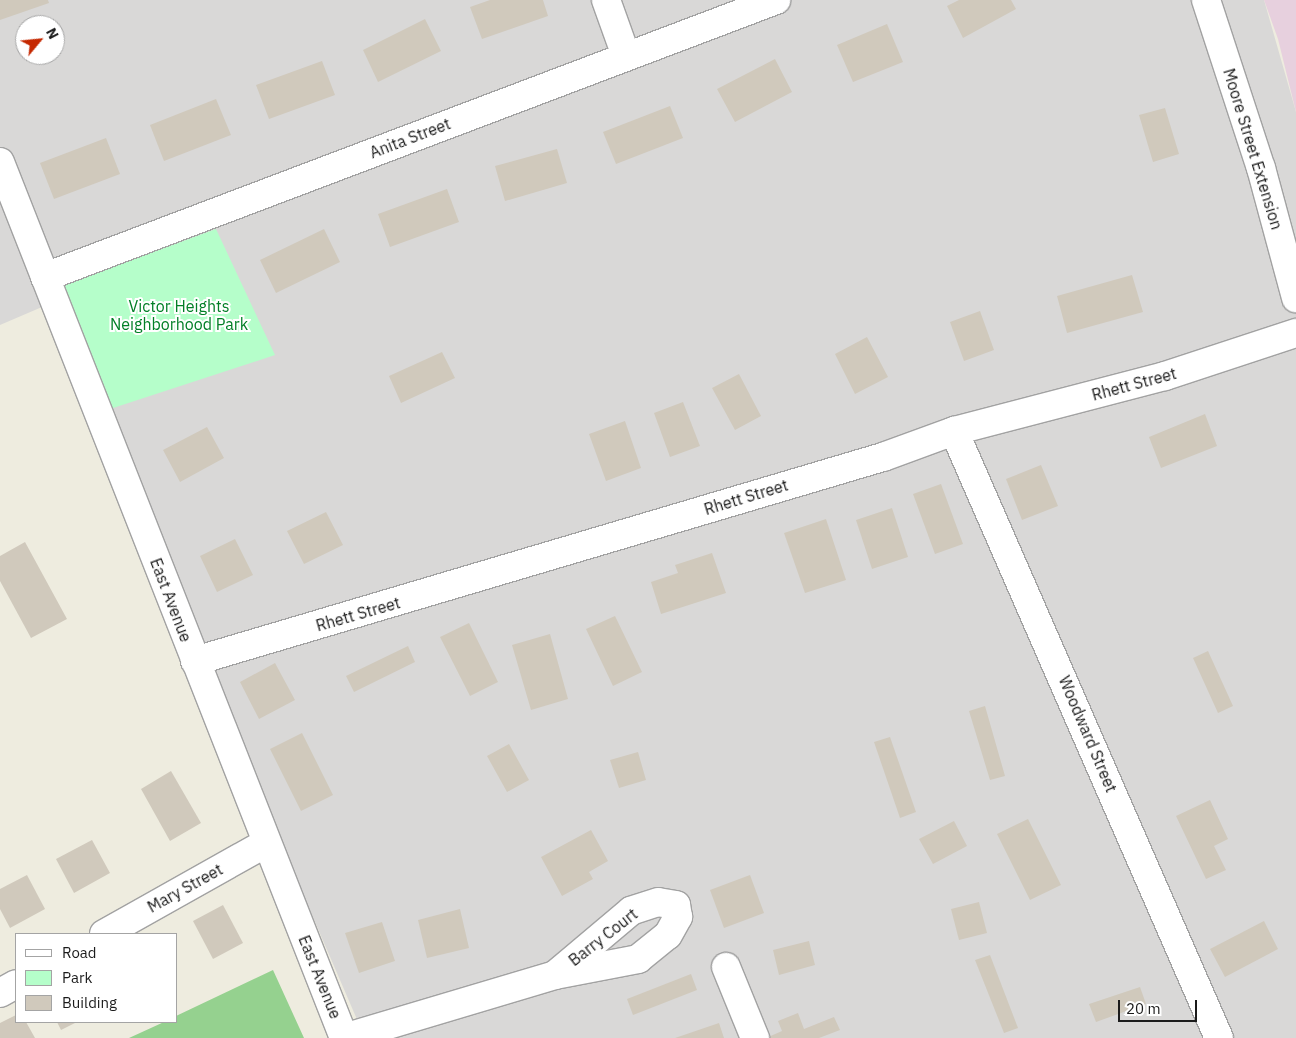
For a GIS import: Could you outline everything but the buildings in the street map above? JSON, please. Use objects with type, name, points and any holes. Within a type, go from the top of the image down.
[{"type":"street","points":[[606,0],[626,56]]},
{"type":"street","name":"Anita Street","points":[[45,277],[776,0]]},
{"type":"street","name":"Moore Street Extension","points":[[1206,0],[1261,168],[1296,298]]},
{"type":"street","name":"East Avenue","points":[[2,174],[45,277],[344,1038]]},
{"type":"street","name":"Rhett Street","points":[[195,661],[883,458],[954,431],[1165,376],[1296,332]]},
{"type":"street","name":"Woodward Street","points":[[954,431],[1219,1038]]},
{"type":"street","name":"Mary Street","points":[[106,933],[266,842]]},
{"type":"street","points":[[726,967],[755,1038]]},
{"type":"street","name":"Barry Court","points":[[344,1038],[554,975]]},
{"type":"street","points":[[0,993],[15,985]]},
{"type":"shaded area","points":[[0,0],[1264,0],[1296,112],[1296,1038],[365,1038],[49,304],[0,325]]},
{"type":"shaded area","points":[[1264,0],[1296,0],[1296,112],[1278,39]]},
{"type":"green space","name":"Victor Heights Neighborhood Park","points":[[216,229],[275,355],[107,410],[61,286]]},
{"type":"green space","points":[[273,970],[304,1038],[129,1038],[162,1023],[178,1023],[178,1015]]}]
